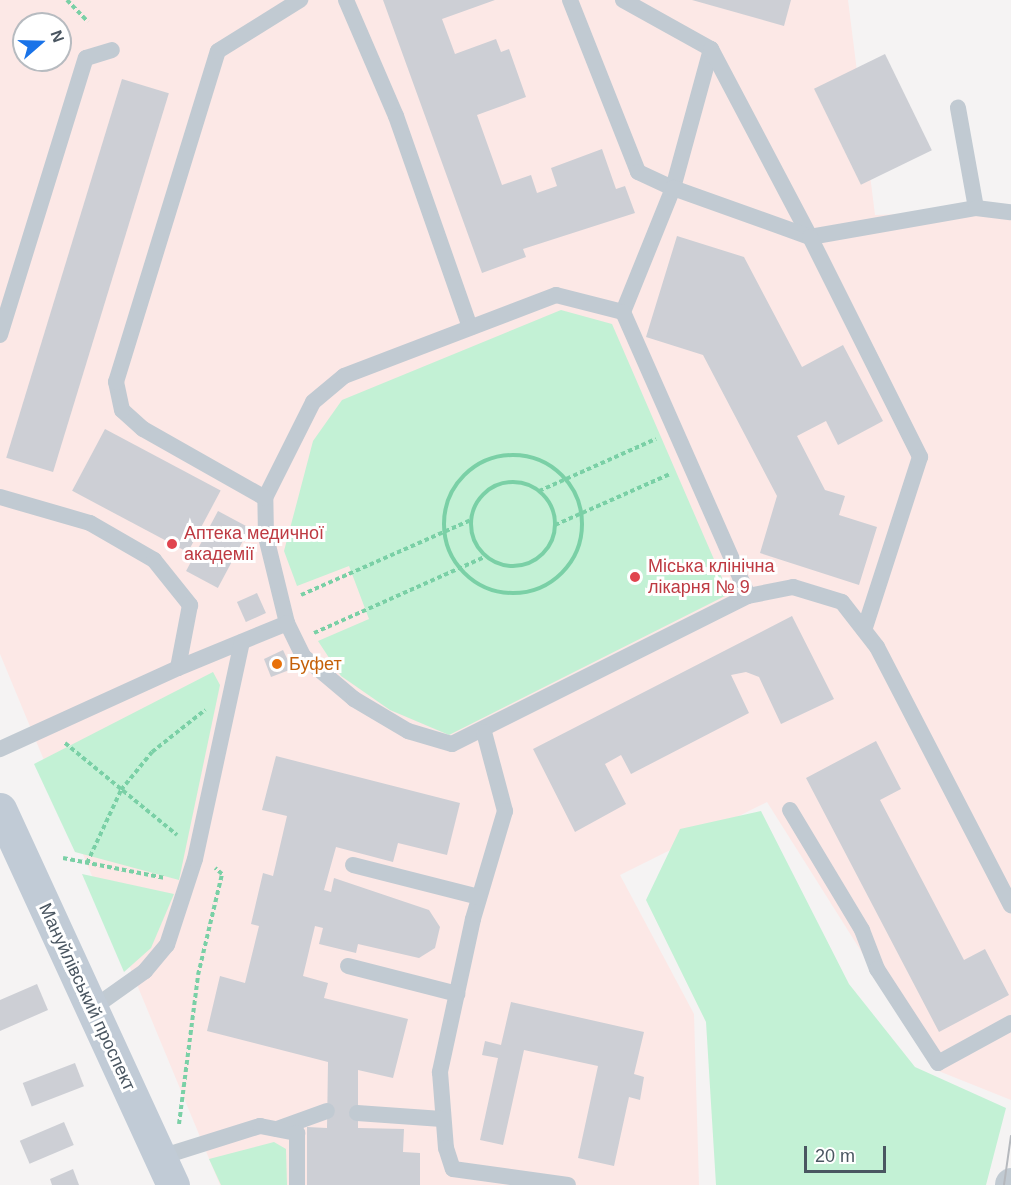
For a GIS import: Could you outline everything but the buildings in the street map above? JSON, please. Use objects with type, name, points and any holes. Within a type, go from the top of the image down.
[{"type":"main road","name":"Мануйлівський проспект","points":[[0,809],[167,1171]]},
{"type":"lane","points":[[265,498],[143,429],[122,410],[116,382],[218,51],[300,0]]},
{"type":"lane","points":[[346,0],[396,116],[470,327]]},
{"type":"lane","points":[[570,0],[638,172],[673,188],[810,237],[976,208],[1011,212]]},
{"type":"lane","points":[[623,0],[711,49],[810,237],[920,457],[864,630]]},
{"type":"lane","points":[[711,49],[673,188],[623,312],[748,596]]},
{"type":"lane","points":[[0,335],[86,58],[112,50]]},
{"type":"lane","points":[[958,108],[976,208]]},
{"type":"lane","points":[[623,312],[556,295],[344,376],[313,402],[265,498],[266,537],[286,623],[296,641],[322,675],[408,731],[440,744],[484,732],[748,596],[802,590],[842,602],[864,630],[1011,905]]},
{"type":"lane","points":[[0,496],[90,523],[154,560],[190,605],[178,668]]},
{"type":"lane","points":[[0,749],[178,668],[286,623]]},
{"type":"lane","points":[[93,1008],[145,971],[167,945],[189,882],[232,697],[242,642]]},
{"type":"lane","points":[[484,732],[504,791],[505,811],[479,897],[441,1072],[442,1119],[453,1169],[568,1185]]},
{"type":"lane","points":[[790,810],[862,930],[877,969],[938,1063],[1011,1023]]},
{"type":"lane","points":[[353,865],[479,897]]},
{"type":"lane","points":[[348,966],[457,994]]},
{"type":"lane","points":[[277,1129],[327,1111]]},
{"type":"lane","points":[[357,1113],[442,1119]]},
{"type":"lane","points":[[167,1171],[260,1126],[297,1133],[297,1185]]},
{"type":"path","points":[[67,0],[88,22]]},
{"type":"path","points":[[538,491],[675,431]]},
{"type":"path","points":[[520,455],[543,461],[566,479],[581,514],[580,544],[570,565],[530,592],[506,594],[482,587],[459,568],[444,532],[446,505],[456,483],[496,456],[520,455]]},
{"type":"path","points":[[555,525],[690,465]]},
{"type":"path","points":[[281,603],[471,520],[489,489],[517,482],[538,491],[552,507],[555,525],[547,550],[523,566],[508,567],[486,556],[474,542],[471,520]]},
{"type":"path","points":[[296,641],[486,556]]},
{"type":"path","points":[[87,863],[121,790],[152,752],[211,705],[232,697]]},
{"type":"path","points":[[47,728],[222,874],[198,975],[179,1124]]},
{"type":"path","points":[[63,858],[189,882]]},
{"type":"shaded area","name":"Міська клінічна лікарня № 9","points":[[0,0],[848,0],[875,215],[1011,211],[1011,1100],[936,1070],[767,802],[620,875],[694,1014],[699,1185],[220,1185],[0,654]]},
{"type":"green space","points":[[561,310],[612,324],[729,594],[449,735],[390,710],[341,676],[318,641],[369,619],[349,566],[297,586],[284,551],[313,441],[342,400]]},
{"type":"green space","points":[[213,672],[220,685],[179,880],[75,852],[34,764]]},
{"type":"green space","points":[[761,811],[849,984],[915,1067],[1006,1108],[986,1185],[716,1185],[706,1022],[646,900],[680,829]]},
{"type":"green space","points":[[82,874],[174,894],[151,948],[124,972]]},
{"type":"green space","points":[[274,1142],[286,1149],[287,1185],[221,1185],[209,1159]]},
{"type":"tram line","points":[[1004,1185],[1011,1136]]},
{"type":"place","name":"Аптека медичної академії","points":[[172,544]]},
{"type":"place","name":"Міська клінічна лікарня № 9","points":[[635,577]]},
{"type":"place","name":"Буфет","points":[[277,664]]}]
